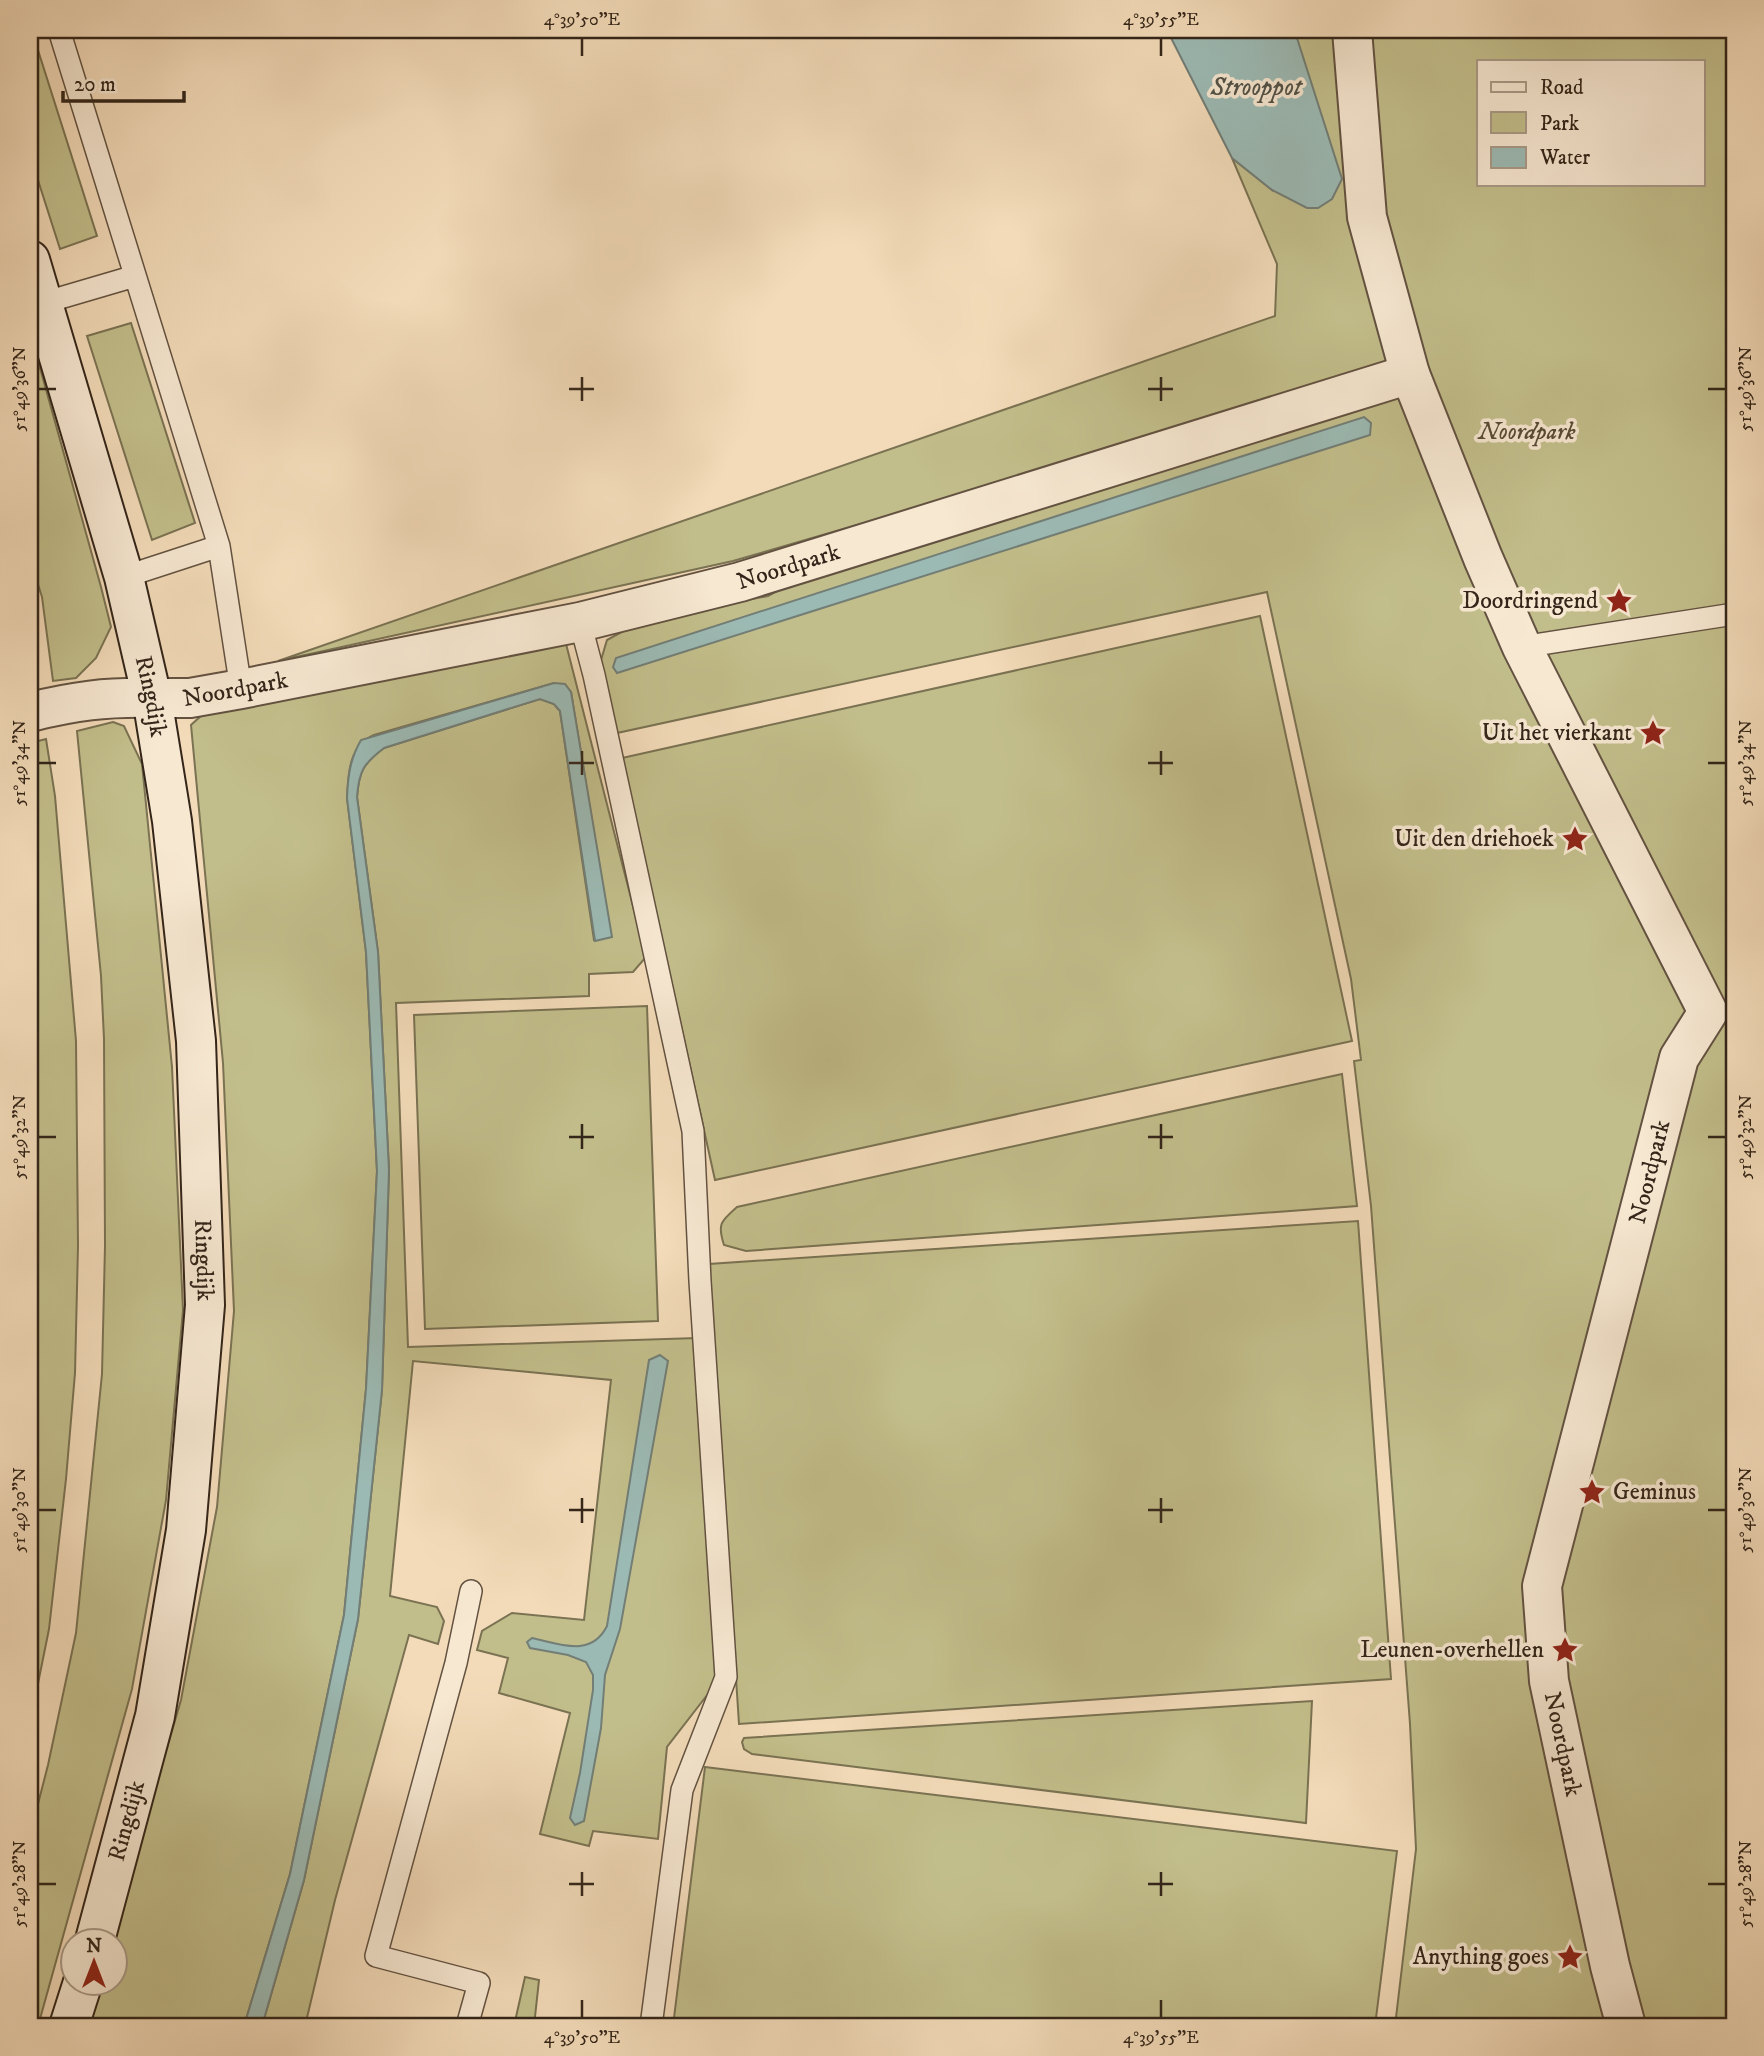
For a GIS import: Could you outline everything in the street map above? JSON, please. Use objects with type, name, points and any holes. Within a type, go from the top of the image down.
[{"type":"street","name":"Noordpark","points":[[1352,30],[1367,217],[1410,374],[1483,558],[1522,647],[1708,1012],[1679,1058],[1542,1586],[1549,1681],[1626,2026]]},
{"type":"street","name":"Ringdijk","points":[[30,260],[124,577],[152,698],[172,821],[197,1041],[205,1305],[186,1530],[155,1716],[99,1926]]},
{"type":"street","name":"Noordpark","points":[[30,712],[78,700],[114,697],[190,698],[580,622],[740,582],[1410,374]]},
{"type":"street","points":[[69,2026],[79,1996]]},
{"type":"lane","points":[[59,30],[219,546],[241,689]]},
{"type":"lane","points":[[43,303],[135,276]]},
{"type":"lane","points":[[124,577],[219,546]]},
{"type":"lane","points":[[1522,647],[1734,614]]},
{"type":"lane","points":[[580,622],[594,675],[692,1131],[726,1677],[682,1790],[651,2026]]},
{"type":"lane","points":[[467,2026],[480,1983],[376,1956],[456,1663],[471,1591]]},
{"type":"green space","name":"Noordpark","points":[[1285,30],[1734,30],[1734,2026],[1395,2026],[1416,1849],[1410,1724],[1371,1206],[1354,1061],[1361,1060],[1351,979],[1267,592],[617,733],[601,660],[607,640],[645,619],[768,596],[799,579],[1308,394],[733,561],[278,661],[1275,316],[1277,264],[1232,158],[1272,190],[1287,34]]},
{"type":"green space","points":[[37,47],[97,236],[60,249],[30,155],[30,48]]},
{"type":"green space","points":[[131,323],[195,523],[152,540],[87,336]]},
{"type":"green space","points":[[30,332],[111,627],[96,658],[76,678],[53,681],[42,597],[30,559]]},
{"type":"green space","points":[[1260,616],[1352,1041],[715,1180],[622,758]]},
{"type":"green space","points":[[564,636],[646,957],[633,972],[589,974],[589,996],[396,1003],[408,1347],[697,1338],[718,1681],[667,1747],[658,1839],[593,1831],[589,1846],[540,1834],[570,1713],[499,1693],[508,1658],[477,1650],[482,1631],[512,1613],[584,1620],[611,1380],[413,1361],[390,1596],[437,1607],[444,1621],[438,1644],[409,1635],[335,1900],[305,2026],[262,2026],[304,1880],[358,1619],[382,1390],[389,1170],[378,952],[357,797],[359,781],[363,769],[384,748],[540,699],[554,704],[560,711],[594,940],[611,937],[571,692],[554,683],[374,735],[359,746],[351,761],[347,798],[366,952],[377,1171],[366,1389],[344,1615],[290,1874],[244,2026],[86,2026],[95,1996],[130,1996],[130,1926],[115,1926],[181,1700],[217,1507],[234,1311],[223,1063],[191,725],[202,715]]},
{"type":"green space","points":[[113,722],[124,726],[142,764],[172,1067],[183,1310],[166,1500],[132,1689],[66,1926],[60,1926],[60,1947],[38,2026],[30,2026],[30,1835],[76,1633],[102,1374],[105,1246],[104,1039],[101,976],[77,731]]},
{"type":"green space","points":[[46,739],[55,796],[76,1041],[78,1246],[75,1373],[66,1479],[49,1629],[30,1723],[30,743]]},
{"type":"green space","points":[[647,1006],[658,1321],[425,1329],[414,1015]]},
{"type":"green space","points":[[1342,1074],[1357,1206],[746,1251],[724,1245],[722,1238],[722,1223],[737,1207]]},
{"type":"green space","points":[[1358,1221],[1391,1679],[739,1724],[709,1264]]},
{"type":"green space","points":[[1312,1701],[1306,1823],[752,1754],[744,1749],[742,1742],[744,1738]]},
{"type":"green space","points":[[705,1767],[1397,1851],[1375,2026],[673,2026]]},
{"type":"green space","points":[[525,1977],[539,1980],[534,2026],[514,2026]]},
{"type":"water","name":"Strooppot","points":[[1167,30],[1285,30],[1287,34],[1297,38],[1342,179],[1332,199],[1318,208],[1307,208],[1272,190],[1232,158]]},
{"type":"water","points":[[1364,417],[1371,423],[1370,435],[617,673],[613,667],[616,658]]},
{"type":"water","points":[[554,683],[565,684],[571,692],[612,937],[595,941],[560,711],[554,704],[540,699],[384,748],[363,769],[359,781],[357,797],[378,952],[389,1170],[382,1390],[358,1619],[304,1880],[262,2026],[244,2026],[290,1874],[344,1615],[366,1389],[377,1171],[366,952],[347,798],[350,768],[361,740]]},
{"type":"water","points":[[660,1355],[668,1361],[620,1629],[605,1675],[601,1728],[584,1821],[575,1825],[570,1818],[580,1773],[593,1675],[586,1662],[568,1655],[530,1648],[527,1642],[532,1638],[564,1645],[584,1645],[600,1636],[607,1626],[649,1360]]},
{"type":"place","name":"Doordringend","points":[[1619,601]]},
{"type":"place","name":"Uit het vierkant","points":[[1653,733]]},
{"type":"place","name":"Uit den driehoek","points":[[1575,839]]},
{"type":"place","name":"Geminus","points":[[1592,1492]]},
{"type":"place","name":"Leunen-overhellen","points":[[1565,1650]]},
{"type":"place","name":"Anything goes","points":[[1570,1957]]}]
